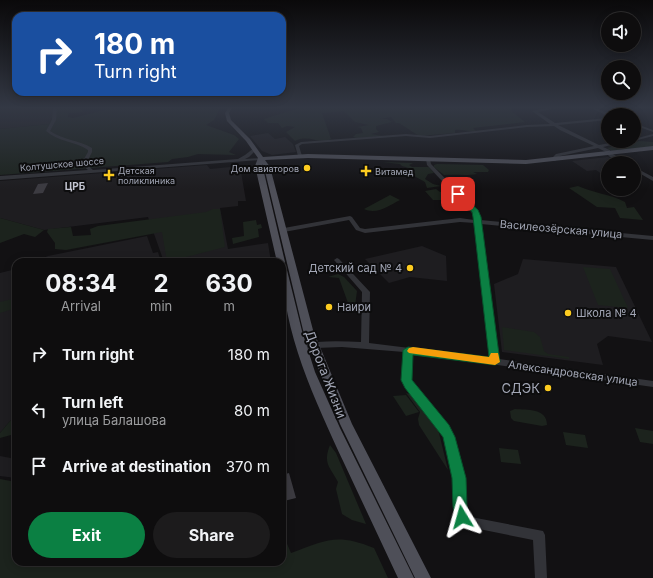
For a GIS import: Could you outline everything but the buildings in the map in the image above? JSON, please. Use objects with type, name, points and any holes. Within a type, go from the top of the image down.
[{"type":"main road","name":"Дорога Жизни","points":[[242,135],[255,151],[259,162],[280,258]]},
{"type":"main road","points":[[259,162],[300,156],[510,163],[553,160],[653,148]]},
{"type":"main road","points":[[255,151],[268,156],[285,157]]},
{"type":"main road","points":[[267,167],[273,161],[285,157]]},
{"type":"main road","name":"Дорога Жизни","points":[[259,162],[267,167],[284,230],[308,330],[308,346],[423,578]]},
{"type":"main road","name":"Дорога Жизни","points":[[286,278],[328,414],[406,578]]},
{"type":"street","points":[[55,135],[60,138],[80,143],[90,148],[90,152],[83,164],[91,170]]},
{"type":"street","points":[[300,156],[297,146],[301,143],[406,135],[430,137],[449,135]]},
{"type":"street","points":[[576,135],[610,152],[609,154],[613,156]]},
{"type":"street","points":[[641,138],[653,135]]},
{"type":"street","points":[[553,160],[558,155],[600,147]]},
{"type":"street","points":[[234,161],[248,156],[255,151]]},
{"type":"street","points":[[428,160],[429,164],[475,212],[478,221],[495,362]]},
{"type":"street","points":[[234,161],[259,162]]},
{"type":"street","name":"Колтушское шоссе","points":[[0,178],[91,170],[234,161]]},
{"type":"street","points":[[641,172],[653,180]]},
{"type":"street","name":"Василеозёрская улица","points":[[284,230],[350,218],[358,229],[365,231],[454,220],[653,238]]},
{"type":"street","points":[[337,260],[366,292],[365,346]]},
{"type":"street","name":"Александровская улица","points":[[308,346],[338,344],[408,350],[653,384]]},
{"type":"street","points":[[408,350],[407,380],[409,385],[445,429],[449,437],[459,478],[460,507],[462,517],[469,522],[539,535],[541,578]]},
{"type":"shaded area","points":[[0,135],[234,135],[239,139],[229,152],[236,155],[198,154],[172,159],[168,162],[0,175]]},
{"type":"shaded area","points":[[270,135],[275,139],[285,137],[293,144],[296,152],[272,155],[262,151],[250,136]]},
{"type":"shaded area","points":[[289,135],[330,135],[331,139],[327,141],[300,139],[295,141]]},
{"type":"shaded area","points":[[355,135],[383,136],[358,138],[353,137]]},
{"type":"shaded area","points":[[641,141],[653,142],[653,147],[612,151],[607,148],[641,148]]},
{"type":"shaded area","points":[[601,158],[601,173],[596,170],[587,171],[572,161]]},
{"type":"shaded area","points":[[382,162],[413,163],[409,165],[412,167],[429,167],[434,173],[428,174],[425,179],[433,184],[441,186],[427,188],[425,182],[414,176],[415,170],[400,164]]},
{"type":"shaded area","points":[[207,165],[210,169],[240,166],[246,201],[238,201],[238,206],[220,208],[228,249],[268,243],[270,258],[163,258],[148,217],[44,230],[0,218],[0,181]]},
{"type":"shaded area","points":[[434,165],[483,165],[489,170],[488,172],[473,172],[477,174],[473,175],[444,175],[434,167]]},
{"type":"shaded area","points":[[578,186],[601,193],[601,196],[610,196],[625,202],[627,208],[634,207],[643,220],[620,218],[615,208],[597,207],[569,188]]},
{"type":"shaded area","points":[[436,189],[440,192],[447,191],[451,197],[442,200],[433,200],[425,191]]},
{"type":"shaded area","points":[[390,195],[400,200],[378,210],[369,211],[364,209]]},
{"type":"shaded area","points":[[213,209],[220,209],[225,247],[182,258],[166,258],[162,232],[66,250],[55,249],[55,243],[47,232],[48,229],[71,227],[73,236],[91,235],[90,229],[98,226],[206,212]]},
{"type":"shaded area","points":[[0,218],[44,230],[35,237],[24,234],[0,243]]},
{"type":"shaded area","points":[[256,220],[257,225],[261,224],[262,228],[258,229],[259,237],[233,244],[232,238],[244,236],[243,222]]},
{"type":"shaded area","points":[[147,236],[153,253],[158,252],[160,258],[43,258]]},
{"type":"shaded area","name":"Детский сад № 4","points":[[422,246],[446,256],[447,281],[410,277],[389,283],[365,259]]},
{"type":"shaded area","name":"Школа № 4","points":[[523,259],[616,267],[652,342],[608,336],[597,344],[603,365],[502,352],[494,284],[518,274]]},
{"type":"shaded area","points":[[583,267],[610,269],[628,308],[598,305]]},
{"type":"shaded area","points":[[12,270],[12,419],[0,433],[0,273]]},
{"type":"shaded area","points":[[338,274],[344,277],[357,291],[355,306],[348,303],[339,278],[328,277]]},
{"type":"shaded area","points":[[12,299],[12,309],[0,313],[0,302]]},
{"type":"shaded area","points":[[502,327],[534,332],[540,337],[544,351],[548,354],[569,357],[569,359],[504,350]]},
{"type":"shaded area","points":[[406,393],[410,394],[438,429],[448,470],[419,425],[418,419],[420,412]]},
{"type":"shaded area","points":[[406,395],[419,412],[406,416],[393,396]]},
{"type":"shaded area","points":[[515,409],[536,411],[544,415],[547,425],[542,426],[514,421],[511,418],[510,411]]},
{"type":"shaded area","points":[[12,419],[12,434],[0,438],[0,433]]},
{"type":"shaded area","points":[[635,428],[653,431],[653,444],[640,442]]},
{"type":"shaded area","points":[[563,432],[585,435],[588,448],[566,445]]},
{"type":"shaded area","points":[[330,445],[336,453],[366,524],[352,520],[342,514],[336,489],[338,482],[327,460]]},
{"type":"shaded area","points":[[499,448],[518,450],[521,464],[501,462]]},
{"type":"shaded area","points":[[0,456],[12,458],[12,478],[0,476]]},
{"type":"shaded area","points":[[0,479],[12,481],[12,566],[286,566],[286,541],[291,553],[323,542],[341,540],[361,543],[374,548],[388,578],[0,578]]},
{"type":"slow traffic","points":[[413,351],[495,362],[495,355]]},
{"type":"place","name":"Дом авиаторов","points":[[307,168]]},
{"type":"place","name":"Витамед","points":[[366,171]]},
{"type":"place","name":"Детская поликлиника","points":[[109,175]]},
{"type":"place","name":"Детский сад № 4","points":[[410,268]]},
{"type":"place","name":"Наири","points":[[329,307]]},
{"type":"place","name":"Школа № 4","points":[[568,313]]},
{"type":"place","name":"СДЭК","points":[[548,388]]},
{"type":"district","name":"ЦРБ","points":[[75,186]]},
{"type":"route","points":[[458,194],[475,212],[477,217],[484,261],[495,362],[408,350],[407,380],[409,385],[445,429],[449,437],[459,478],[460,507],[462,517]]}]
